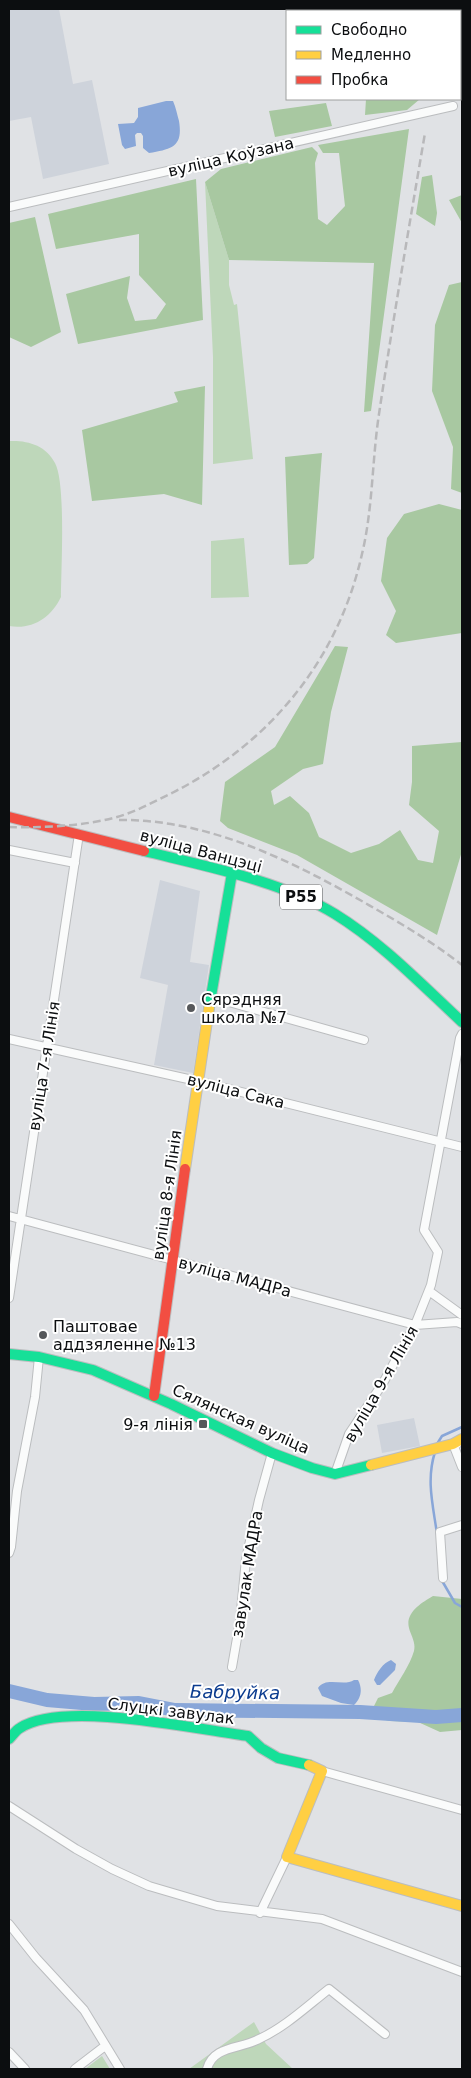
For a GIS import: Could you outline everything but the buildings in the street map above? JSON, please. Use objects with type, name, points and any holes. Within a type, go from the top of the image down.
[{"type":"street","name":"вуліца Коўзана","points":[[9,207],[454,106]]},
{"type":"street","name":"вуліца Ванцэці","points":[[9,817],[232,873],[283,888],[334,913],[383,948],[462,1022]]},
{"type":"street","name":"вуліца 7-я Лінія","points":[[9,1298],[79,834]]},
{"type":"street","points":[[9,850],[75,863]]},
{"type":"street","name":"вуліца 8-я Лінія","points":[[154,1396],[197,1081],[232,873]]},
{"type":"street","points":[[210,997],[364,1040]]},
{"type":"street","name":"вуліца 9-я Лінія","points":[[335,1474],[349,1434],[383,1383],[416,1325],[429,1291],[438,1252],[424,1230],[462,1034]]},
{"type":"street","name":"вуліца Сака","points":[[9,1039],[197,1081],[462,1147]]},
{"type":"street","name":"вуліца МАДРа","points":[[9,1216],[416,1325],[457,1322],[462,1324]]},
{"type":"street","points":[[429,1291],[462,1315]]},
{"type":"street","name":"Сялянская вуліца","points":[[9,1354],[39,1357],[93,1370],[154,1396],[272,1453],[312,1468],[335,1474],[459,1442]]},
{"type":"street","points":[[9,1553],[12,1547],[17,1491],[35,1397],[39,1357]]},
{"type":"street","points":[[459,1442],[462,1467]]},
{"type":"street","name":"завулак МАДРа","points":[[232,1667],[240,1621],[246,1559],[258,1500],[272,1453]]},
{"type":"street","points":[[444,1578],[440,1532],[462,1525]]},
{"type":"street","name":"Слуцкі завулак","points":[[9,1739],[19,1728],[42,1719],[74,1715],[128,1719],[248,1736],[261,1748],[278,1758],[304,1762],[322,1771]]},
{"type":"street","points":[[260,1913],[287,1857],[322,1771],[462,1810]]},
{"type":"street","points":[[9,1806],[76,1849],[112,1869],[149,1886],[216,1906],[260,1913],[322,1919],[462,1972]]},
{"type":"street","points":[[287,1857],[462,1906]]},
{"type":"street","points":[[9,1924],[36,1958],[84,2010],[120,2069]]},
{"type":"street","points":[[207,2069],[209,2061],[222,2051],[256,2041],[285,2023],[329,1989],[385,2034]]},
{"type":"street","points":[[75,2069],[105,2046]]},
{"type":"street","points":[[9,2052],[25,2069]]},
{"type":"shaded area","points":[[9,9],[59,9],[73,84],[92,80],[109,164],[43,179],[31,117],[9,121]]},
{"type":"shaded area","points":[[160,880],[200,891],[190,962],[209,965],[193,1073],[154,1065],[168,985],[140,978]]},
{"type":"shaded area","points":[[414,1418],[420,1446],[382,1453],[377,1425]]},
{"type":"green space","points":[[462,9],[461,19],[461,10],[404,10]]},
{"type":"green space","points":[[366,100],[419,100],[407,110],[365,115]]},
{"type":"green space","points":[[326,103],[332,126],[275,137],[269,111]]},
{"type":"green space","points":[[409,129],[371,411],[364,412],[374,263],[229,260],[205,182],[221,169],[312,147],[318,153],[315,163],[318,219],[327,225],[345,206],[339,153],[323,153],[318,145]]},
{"type":"green space","points":[[432,175],[437,213],[435,226],[416,214],[422,177]]},
{"type":"green space","points":[[196,179],[203,320],[78,344],[66,294],[130,276],[127,298],[135,321],[156,319],[166,304],[139,275],[139,234],[56,249],[48,214]]},
{"type":"green space","points":[[205,182],[229,260],[229,285],[234,305],[237,304],[253,459],[213,464],[213,357]]},
{"type":"green space","points":[[462,195],[462,223],[449,200]]},
{"type":"green space","points":[[35,217],[61,332],[31,347],[9,337],[9,223]]},
{"type":"green space","points":[[462,282],[462,493],[451,489],[453,447],[432,391],[435,325],[449,285]]},
{"type":"green space","points":[[205,386],[202,505],[164,494],[92,501],[82,430],[178,402],[174,392]]},
{"type":"green space","points":[[9,441],[23,441],[47,452],[55,463],[58,473],[62,507],[61,597],[52,611],[40,621],[17,627],[9,626]]},
{"type":"green space","points":[[322,453],[314,558],[307,564],[289,565],[285,457]]},
{"type":"green space","points":[[439,504],[462,510],[462,633],[396,643],[386,635],[396,611],[381,581],[387,538],[404,514]]},
{"type":"green space","points":[[244,538],[249,597],[211,598],[211,541]]},
{"type":"green space","points":[[335,646],[348,647],[331,712],[323,764],[303,769],[271,791],[274,805],[290,796],[309,813],[319,837],[351,853],[379,844],[400,830],[418,860],[433,863],[439,831],[409,805],[412,782],[412,746],[462,742],[462,851],[437,935],[297,855],[228,828],[220,821],[225,782],[275,747]]},
{"type":"green space","points":[[433,1596],[462,1599],[462,1730],[440,1732],[418,1722],[390,1721],[377,1718],[374,1706],[378,1698],[392,1693],[414,1651],[414,1642],[408,1623],[409,1618],[419,1605]]},
{"type":"green space","points":[[254,2022],[266,2044],[293,2069],[189,2069]]},
{"type":"green space","points":[[102,2056],[110,2069],[85,2069]]},
{"type":"water","points":[[173,101],[179,121],[179,136],[175,145],[164,150],[149,153],[143,148],[143,136],[141,133],[137,133],[135,135],[136,146],[125,149],[122,145],[118,124],[134,123],[138,117],[138,108]]},
{"type":"water","points":[[391,1660],[396,1664],[395,1670],[380,1685],[377,1685],[374,1680],[377,1674]]},
{"type":"water","points":[[358,1680],[361,1690],[358,1700],[354,1705],[341,1703],[322,1696],[318,1688],[321,1684],[330,1682],[345,1683]]},
{"type":"waterway","points":[[437,1444],[442,1436],[462,1427]]},
{"type":"waterway","points":[[435,1452],[432,1462],[431,1483],[437,1534]]},
{"type":"waterway","points":[[441,1579],[455,1603],[462,1607]]},
{"type":"waterway","name":"Бабруйка","points":[[9,1691],[47,1700],[94,1704],[139,1703],[175,1710],[360,1712],[436,1717],[462,1715]]},
{"type":"railway","points":[[9,827],[61,826],[101,821],[128,813],[172,793],[207,773],[239,750],[268,724],[294,695],[317,664],[336,630],[351,593],[366,537],[379,414],[425,133]]},
{"type":"railway","points":[[119,820],[151,821],[183,826],[214,834],[274,856],[332,884],[386,915],[462,965]]},
{"type":"traffic: fast","points":[[144,851],[242,876],[291,892],[314,902],[352,925],[369,938],[462,1022]]},
{"type":"traffic: fast","points":[[209,1008],[232,873]]},
{"type":"traffic: fast","points":[[9,1354],[39,1357],[93,1370],[171,1404],[272,1453],[312,1468],[335,1474],[371,1465]]},
{"type":"traffic: fast","points":[[9,1739],[20,1728],[40,1720],[66,1716],[97,1716],[164,1723],[248,1736],[261,1748],[278,1758],[309,1765]]},
{"type":"traffic: slow","points":[[185,1169],[209,1008]]},
{"type":"traffic: slow","points":[[371,1465],[453,1444],[462,1439]]},
{"type":"traffic: slow","points":[[309,1765],[322,1771],[287,1857],[462,1906]]},
{"type":"traffic: jam","points":[[9,817],[144,851]]},
{"type":"traffic: jam","points":[[154,1396],[185,1169]]},
{"type":"place","name":"Сярэдняя школа №7","points":[[191,1008]]},
{"type":"place","name":"Паштовае аддзяленне №13","points":[[43,1335]]},
{"type":"place","name":"9-я лінія","points":[[203,1424]]}]
